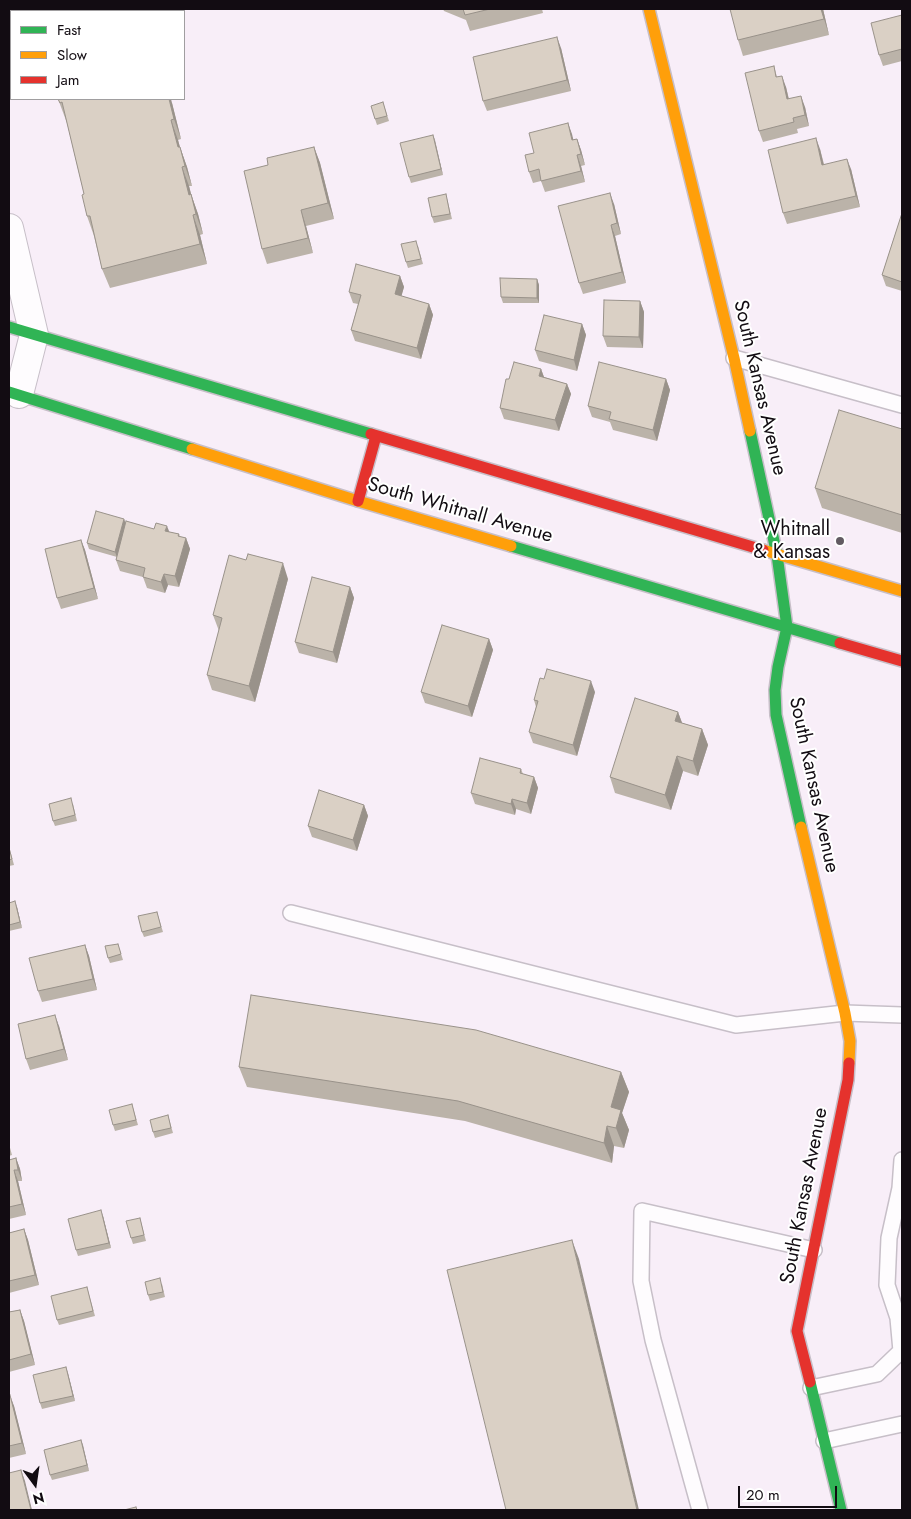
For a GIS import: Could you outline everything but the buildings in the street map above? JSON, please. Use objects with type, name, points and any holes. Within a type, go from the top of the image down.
[{"type":"street","name":"South Kansas Avenue","points":[[649,9],[734,358],[778,555],[787,627],[775,690],[776,715],[850,1041],[848,1080],[797,1331],[841,1510]]},
{"type":"street","points":[[9,228],[22,331],[14,393]]},
{"type":"street","points":[[22,331],[902,591]]},
{"type":"street","name":"South Whitnall Avenue","points":[[14,393],[358,500],[902,661]]},
{"type":"street","points":[[358,500],[376,436]]},
{"type":"lane","points":[[734,358],[902,405]]},
{"type":"lane","points":[[291,913],[736,1025],[845,1013],[902,1015]]},
{"type":"lane","points":[[811,1388],[877,1374],[901,1351],[898,1318],[887,1285],[890,1238],[900,1188],[902,1160]]},
{"type":"lane","points":[[700,1510],[653,1340],[641,1281],[642,1212],[814,1250]]},
{"type":"lane","points":[[824,1441],[902,1424]]},
{"type":"traffic: fast","points":[[9,327],[371,434]]},
{"type":"traffic: fast","points":[[9,392],[192,449]]},
{"type":"traffic: fast","points":[[750,431],[777,555],[787,627],[775,690],[776,715],[801,827]]},
{"type":"traffic: fast","points":[[511,546],[840,643]]},
{"type":"traffic: fast","points":[[810,1382],[841,1510]]},
{"type":"traffic: slow","points":[[649,9],[750,431]]},
{"type":"traffic: slow","points":[[192,449],[511,546]]},
{"type":"traffic: slow","points":[[763,550],[902,591]]},
{"type":"traffic: slow","points":[[801,827],[845,1013],[850,1041],[849,1063]]},
{"type":"traffic: jam","points":[[371,434],[763,550]]},
{"type":"traffic: jam","points":[[358,501],[376,436]]},
{"type":"traffic: jam","points":[[840,643],[902,661]]},
{"type":"traffic: jam","points":[[810,1382],[797,1331],[848,1080],[849,1063]]},
{"type":"place","name":"Whitnall & Kansas","points":[[840,541]]}]
